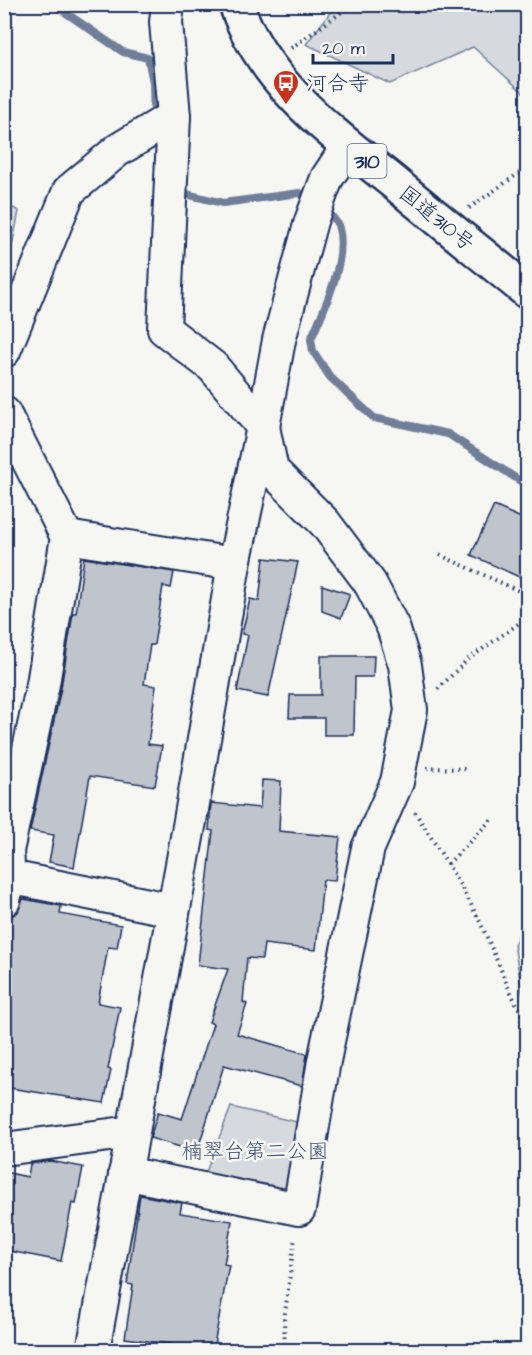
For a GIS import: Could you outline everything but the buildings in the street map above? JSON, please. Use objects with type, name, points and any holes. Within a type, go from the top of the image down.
[{"type":"highway","name":"国道310号","points":[[236,4],[243,26],[264,62],[293,96],[348,146],[528,292]]},
{"type":"street","points":[[125,1173],[299,1209],[324,1061],[368,848],[399,786],[411,710],[405,665],[393,627],[370,582],[325,523],[272,470],[263,427],[213,367],[164,328],[172,162],[163,123],[168,4]]},
{"type":"street","points":[[4,351],[69,191],[118,150],[163,123]]},
{"type":"street","points":[[93,1350],[234,564],[279,340],[311,220],[327,178],[348,146]]},
{"type":"street","points":[[4,413],[67,537],[43,684],[7,850],[6,885],[173,910]]},
{"type":"street","points":[[67,537],[234,564]]},
{"type":"street","points":[[4,1149],[132,1132]]},
{"type":"path","points":[[264,62],[281,55],[353,4]]},
{"type":"path","points":[[445,224],[528,167]]},
{"type":"path","points":[[441,555],[528,595]]},
{"type":"path","points":[[411,710],[441,687],[467,660],[528,617]]},
{"type":"path","points":[[465,769],[427,768],[399,786],[448,864],[479,920],[515,1004],[528,1025]]},
{"type":"path","points":[[448,864],[492,819]]},
{"type":"path","points":[[285,1350],[284,1320],[299,1209]]},
{"type":"green space","points":[[336,5],[527,5],[527,96],[473,47],[390,84],[306,44]]},
{"type":"green space","points":[[5,204],[19,211],[5,283]]},
{"type":"green space","points":[[527,915],[527,1019],[514,945]]},
{"type":"green space","name":"楠翠台第二公園","points":[[231,1107],[297,1122],[289,1199],[204,1177]]},
{"type":"waterway","points":[[53,4],[123,52],[148,58],[153,82],[154,119]]},
{"type":"waterway","points":[[179,189],[182,193],[223,203],[300,193],[313,200]]},
{"type":"waterway","points":[[324,206],[338,225],[341,238],[340,252],[334,283],[311,339],[313,351],[330,377],[374,418],[448,434],[528,486]]},
{"type":"place","name":"河合寺","points":[[286,106]]}]
